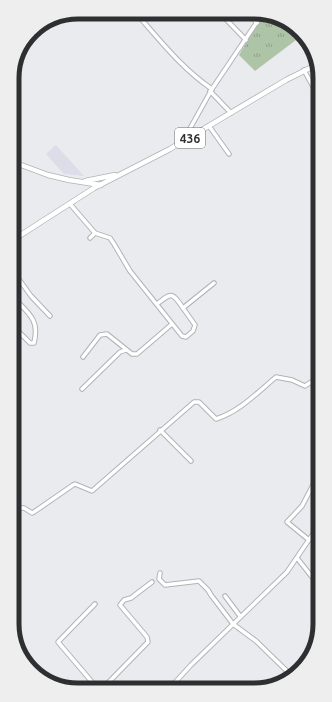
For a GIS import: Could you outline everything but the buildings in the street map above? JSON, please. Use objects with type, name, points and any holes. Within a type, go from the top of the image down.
[{"type":"main road","name":"436","points":[[19,236],[88,192],[188,139],[286,80],[312,67]]},
{"type":"main road","points":[[19,164],[48,175],[101,185]]},
{"type":"main road","points":[[84,181],[122,173]]},
{"type":"main road","points":[[84,181],[88,192]]},
{"type":"street","points":[[141,19],[181,64],[211,90],[231,113]]},
{"type":"street","points":[[226,19],[246,40]]},
{"type":"street","points":[[253,19],[257,23]]},
{"type":"street","points":[[188,139],[188,132],[211,90],[259,19]]},
{"type":"street","points":[[304,70],[313,87]]},
{"type":"street","points":[[209,126],[229,154]]},
{"type":"street","points":[[70,204],[95,233],[110,238],[124,258],[130,271],[182,336],[186,337],[193,331],[195,326],[175,297],[168,295],[157,304]]},
{"type":"street","points":[[90,238],[95,233]]},
{"type":"street","points":[[19,279],[31,296],[50,316]]},
{"type":"street","points":[[183,308],[214,283]]},
{"type":"street","points":[[19,303],[32,317],[35,323],[37,333],[34,343],[30,343],[19,332]]},
{"type":"street","points":[[83,357],[100,335],[104,334],[107,334],[132,354],[137,354],[172,324]]},
{"type":"street","points":[[82,389],[120,352],[126,350]]},
{"type":"street","points":[[19,509],[24,508],[32,513],[75,484],[92,491],[160,430],[194,402],[199,402],[216,419],[224,417],[244,404],[276,377],[292,380],[305,386],[313,381]]},
{"type":"street","points":[[160,430],[191,461]]},
{"type":"street","points":[[309,540],[287,522],[302,506],[313,485]]},
{"type":"street","points":[[175,683],[240,616],[287,572],[313,534]]},
{"type":"street","points":[[297,558],[313,578]]},
{"type":"street","points":[[160,574],[159,579],[165,585],[199,581],[208,590],[233,624],[256,641],[288,672]]},
{"type":"street","points":[[108,683],[148,642],[147,637],[120,605],[124,600],[131,598],[152,582]]},
{"type":"street","points":[[225,596],[240,616]]},
{"type":"street","points":[[93,683],[58,642],[95,604]]},
{"type":"shaded area","points":[[56,145],[84,176],[64,174],[46,154]]},
{"type":"green space","points":[[260,20],[280,25],[287,29],[296,40],[255,71],[239,55]]}]
